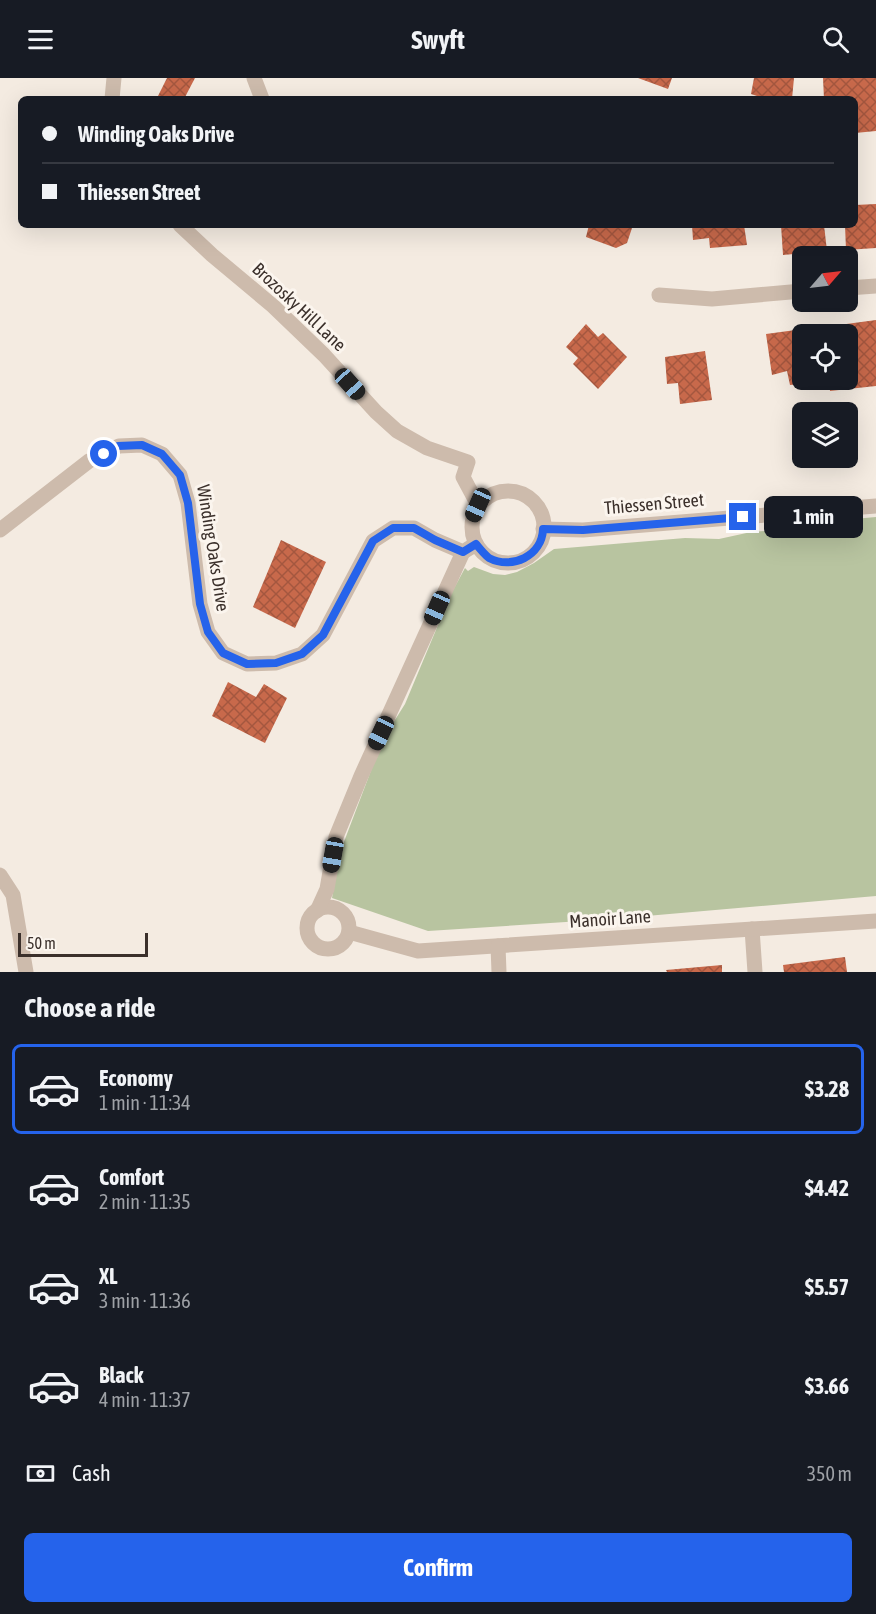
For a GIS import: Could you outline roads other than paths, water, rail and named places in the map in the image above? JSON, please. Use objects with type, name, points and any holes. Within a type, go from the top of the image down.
[{"type":"street","points":[[112,96],[114,78]]},
{"type":"street","points":[[255,78],[261,96]]},
{"type":"street","name":"Brozosky Hill Lane","points":[[183,228],[273,306],[397,431],[427,448],[468,462],[463,477],[478,505]]},
{"type":"street","points":[[858,287],[876,285]]},
{"type":"street","points":[[659,295],[712,298],[792,292]]},
{"type":"street","name":"Winding Oaks Drive","points":[[0,530],[89,461],[118,446],[142,445],[162,454],[180,475],[188,503],[200,604],[208,632],[223,653],[247,664],[276,663],[302,654],[323,635],[373,541],[393,528],[414,528],[435,540],[469,548]]},
{"type":"street","points":[[317,911],[327,890],[336,837],[357,786],[469,548],[472,519],[478,505],[488,496],[512,491],[521,493],[532,500],[540,510],[543,535],[536,549],[526,558],[514,562],[502,562],[469,548]]},
{"type":"street","name":"Thiessen Street","points":[[543,529],[583,530],[876,506]]},
{"type":"street","points":[[0,875],[13,895],[26,972]]},
{"type":"street","points":[[330,908],[343,913],[347,919],[349,932],[341,945],[327,949],[314,943],[309,937],[308,922],[317,911],[330,908]]},
{"type":"street","name":"Manoir Lane","points":[[349,932],[418,951],[876,921]]},
{"type":"street","points":[[752,929],[755,972]]},
{"type":"street","points":[[498,946],[499,972]]}]
